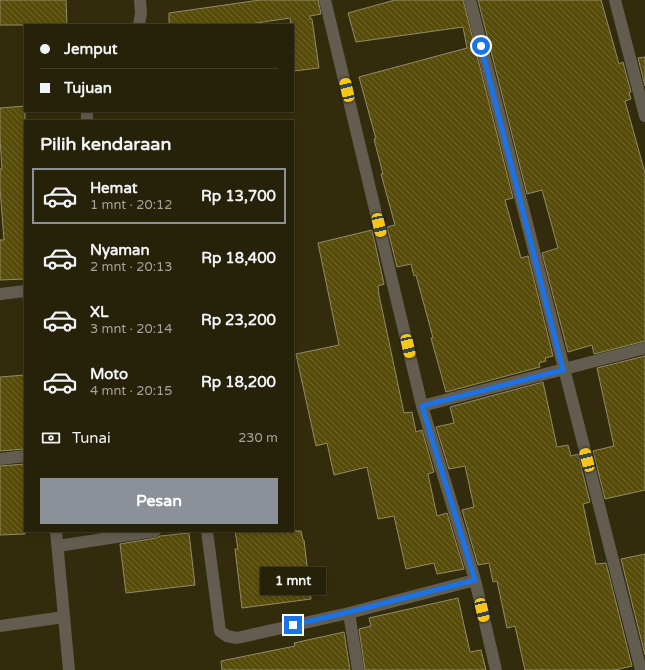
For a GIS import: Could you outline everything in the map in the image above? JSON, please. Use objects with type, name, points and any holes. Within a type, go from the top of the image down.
[{"type":"street","points":[[139,24],[141,12],[140,0]]},
{"type":"street","points":[[326,0],[422,406],[475,580],[496,670]]},
{"type":"street","points":[[470,0],[563,370],[641,670]]},
{"type":"street","points":[[615,0],[645,116]]},
{"type":"street","points":[[0,294],[24,291]]},
{"type":"street","points":[[422,406],[645,348]]},
{"type":"street","points":[[0,459],[24,456]]},
{"type":"street","points":[[56,532],[69,670]]},
{"type":"street","points":[[58,546],[149,532]]},
{"type":"street","points":[[207,532],[220,631],[227,636],[237,638],[349,612],[475,580]]},
{"type":"street","points":[[349,612],[358,670]]},
{"type":"street","points":[[0,626],[64,618]]},
{"type":"building","points":[[0,0],[66,0],[67,24],[0,25]]},
{"type":"building","points":[[260,0],[318,0],[321,14],[310,16],[310,19],[312,19],[319,68],[294,71],[294,24],[291,24],[290,18],[250,24],[169,24],[169,13]]},
{"type":"building","points":[[395,0],[463,0],[513,198],[505,200],[521,258],[528,256],[553,356],[545,358],[546,361],[539,363],[540,367],[446,392],[416,275],[414,276],[411,264],[397,267],[387,227],[395,225],[381,174],[383,174],[374,139],[376,139],[359,77],[467,48],[463,27],[356,42],[348,13]]},
{"type":"building","points":[[478,0],[601,0],[619,64],[623,62],[631,92],[629,92],[631,99],[625,101],[645,173],[645,341],[594,354],[592,345],[568,352],[542,253],[558,248],[542,190],[527,194]]},
{"type":"building","points":[[645,57],[645,86],[638,58]]},
{"type":"building","points":[[24,106],[25,112],[24,279],[0,280],[0,240],[4,240],[0,188],[0,169],[2,169],[0,108]]},
{"type":"building","points":[[372,230],[384,284],[378,286],[379,295],[404,413],[412,412],[416,432],[422,430],[434,472],[428,474],[437,516],[447,513],[464,569],[437,574],[434,563],[406,569],[394,516],[378,519],[367,467],[334,475],[327,443],[316,446],[296,354],[339,345],[318,243]]},
{"type":"building","points":[[645,356],[645,490],[605,499],[593,451],[614,446],[597,368]]},
{"type":"building","points":[[24,375],[24,449],[0,451],[0,377]]},
{"type":"building","points":[[543,382],[557,447],[568,445],[571,456],[578,454],[590,502],[583,504],[596,564],[606,563],[632,666],[615,670],[525,670],[515,626],[507,628],[497,581],[493,582],[489,563],[478,565],[462,510],[474,507],[465,466],[449,469],[436,427],[454,423],[450,407]]},
{"type":"building","points":[[24,464],[25,534],[0,535],[0,466]]},
{"type":"building","points":[[301,531],[304,540],[311,599],[242,608],[235,549],[238,549],[235,532]]},
{"type":"building","points":[[189,533],[195,585],[126,593],[120,544],[160,536]]},
{"type":"building","points":[[645,554],[645,655],[621,559]]},
{"type":"building","points":[[458,598],[470,652],[481,650],[486,670],[365,670],[359,629],[371,626],[369,618]]},
{"type":"building","points":[[344,632],[350,670],[222,670],[221,661],[295,646],[294,643]]},
{"type":"route","points":[[293,625],[475,580],[422,406],[563,370],[481,46]]}]
